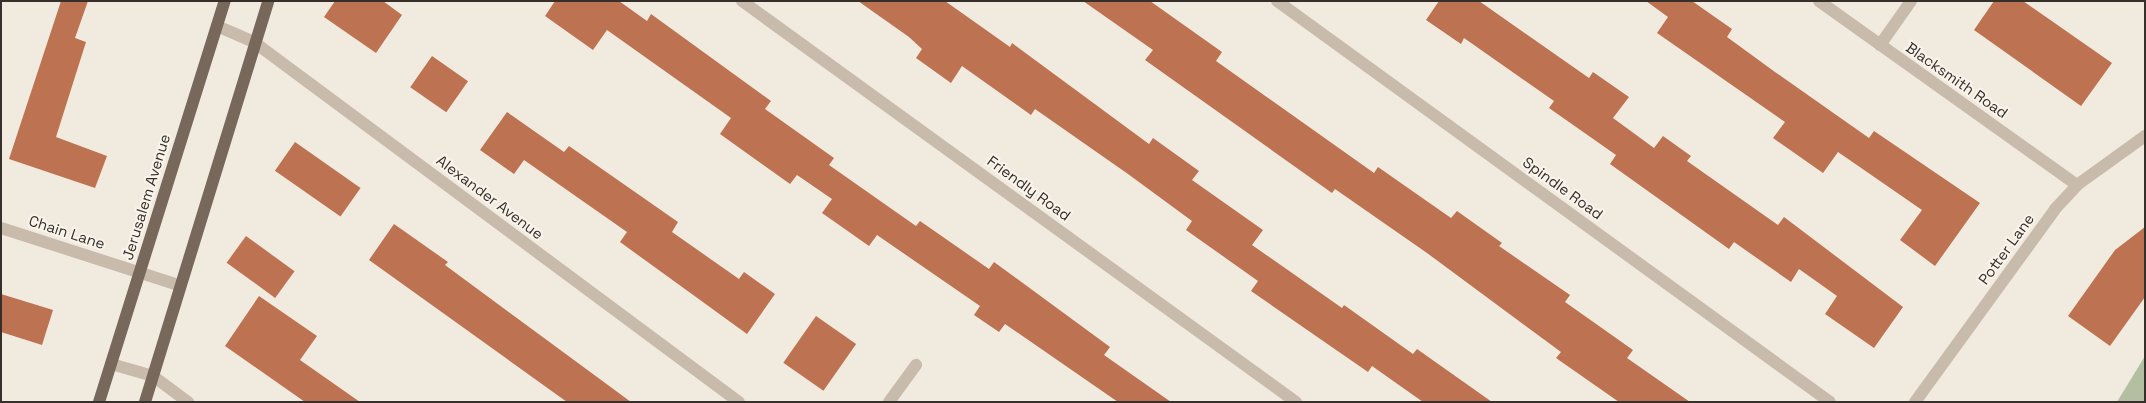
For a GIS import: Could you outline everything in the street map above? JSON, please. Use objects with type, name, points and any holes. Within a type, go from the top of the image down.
[{"type":"main road","name":"Jerusalem Avenue","points":[[99,402],[225,1]]},
{"type":"main road","points":[[145,402],[179,285],[268,1]]},
{"type":"street","name":"Friendly Road","points":[[742,1],[1296,402]]},
{"type":"street","name":"Spindle Road","points":[[1277,1],[1830,402]]},
{"type":"street","name":"Blacksmith Road","points":[[1819,1],[2077,185]]},
{"type":"street","points":[[1880,45],[1911,1]]},
{"type":"street","name":"Alexander Avenue","points":[[217,26],[254,42],[739,402]]},
{"type":"street","name":"Potter Lane","points":[[1914,402],[2077,185],[2145,136]]},
{"type":"street","name":"Chain Lane","points":[[1,228],[179,285]]},
{"type":"street","points":[[110,364],[153,376],[188,402]]},
{"type":"street","points":[[889,402],[916,365]]},
{"type":"green space","points":[[2145,356],[2145,402],[2117,402]]},
{"type":"building","points":[[61,1],[88,1],[75,38],[86,42],[56,137],[107,156],[95,188],[9,159]]},
{"type":"building","points":[[335,1],[383,1],[402,15],[376,53],[324,17]]},
{"type":"building","points":[[555,1],[619,1],[647,21],[651,14],[771,101],[765,109],[834,158],[829,165],[916,226],[920,221],[989,269],[994,262],[1110,347],[1104,355],[1171,402],[1118,402],[1005,324],[999,332],[974,315],[980,306],[877,235],[869,246],[822,213],[832,199],[797,175],[790,184],[720,134],[731,118],[607,30],[593,50],[545,16]]},
{"type":"building","points":[[858,1],[945,1],[1010,47],[1012,43],[1149,144],[1153,138],[1199,171],[1192,180],[1263,230],[1252,245],[1342,308],[1344,305],[1413,354],[1417,349],[1492,402],[1423,402],[1372,366],[1368,372],[1251,291],[1258,281],[1186,230],[1192,221],[1128,174],[1035,109],[1031,115],[962,66],[951,83],[916,58],[922,49],[909,37]]},
{"type":"building","points":[[1083,1],[1150,1],[1222,52],[1216,61],[1374,173],[1378,167],[1451,218],[1457,211],[1502,243],[1499,246],[1570,295],[1565,302],[1633,350],[1627,358],[1690,402],[1619,402],[1556,358],[1561,352],[1427,253],[1335,189],[1332,193],[1145,60],[1153,50]]},
{"type":"building","points":[[1439,1],[1479,1],[1589,78],[1593,72],[1629,97],[1613,118],[1654,148],[1663,136],[1691,156],[1687,161],[1778,225],[1784,217],[1903,307],[1874,348],[1825,314],[1837,296],[1799,269],[1791,282],[1734,242],[1729,249],[1610,164],[1616,155],[1549,108],[1554,101],[1464,38],[1461,44],[1426,20]]},
{"type":"building","points":[[1646,1],[1692,1],[1732,29],[1727,37],[1869,138],[1874,131],[1980,203],[1935,266],[1900,240],[1922,210],[1838,152],[1823,173],[1773,138],[1785,122],[1657,33],[1668,17]]},
{"type":"building","points":[[1994,1],[2023,1],[2112,63],[2081,106],[1974,30]]},
{"type":"building","points":[[432,56],[468,81],[446,112],[410,87]]},
{"type":"building","points":[[507,112],[564,152],[569,146],[678,222],[672,232],[739,279],[744,272],[775,294],[747,334],[620,242],[627,232],[524,160],[514,174],[480,150]]},
{"type":"building","points":[[295,142],[361,188],[340,217],[275,171]]},
{"type":"building","points":[[394,224],[448,262],[445,265],[631,402],[567,402],[369,260]]},
{"type":"building","points":[[2145,227],[2145,297],[2110,346],[2068,316],[2115,250]]},
{"type":"building","points":[[246,236],[295,271],[275,298],[227,263]]},
{"type":"building","points":[[1,294],[53,310],[42,345],[1,332]]},
{"type":"building","points":[[259,296],[317,336],[300,360],[360,402],[305,402],[225,346]]},
{"type":"building","points":[[816,316],[856,344],[823,391],[783,363]]}]
